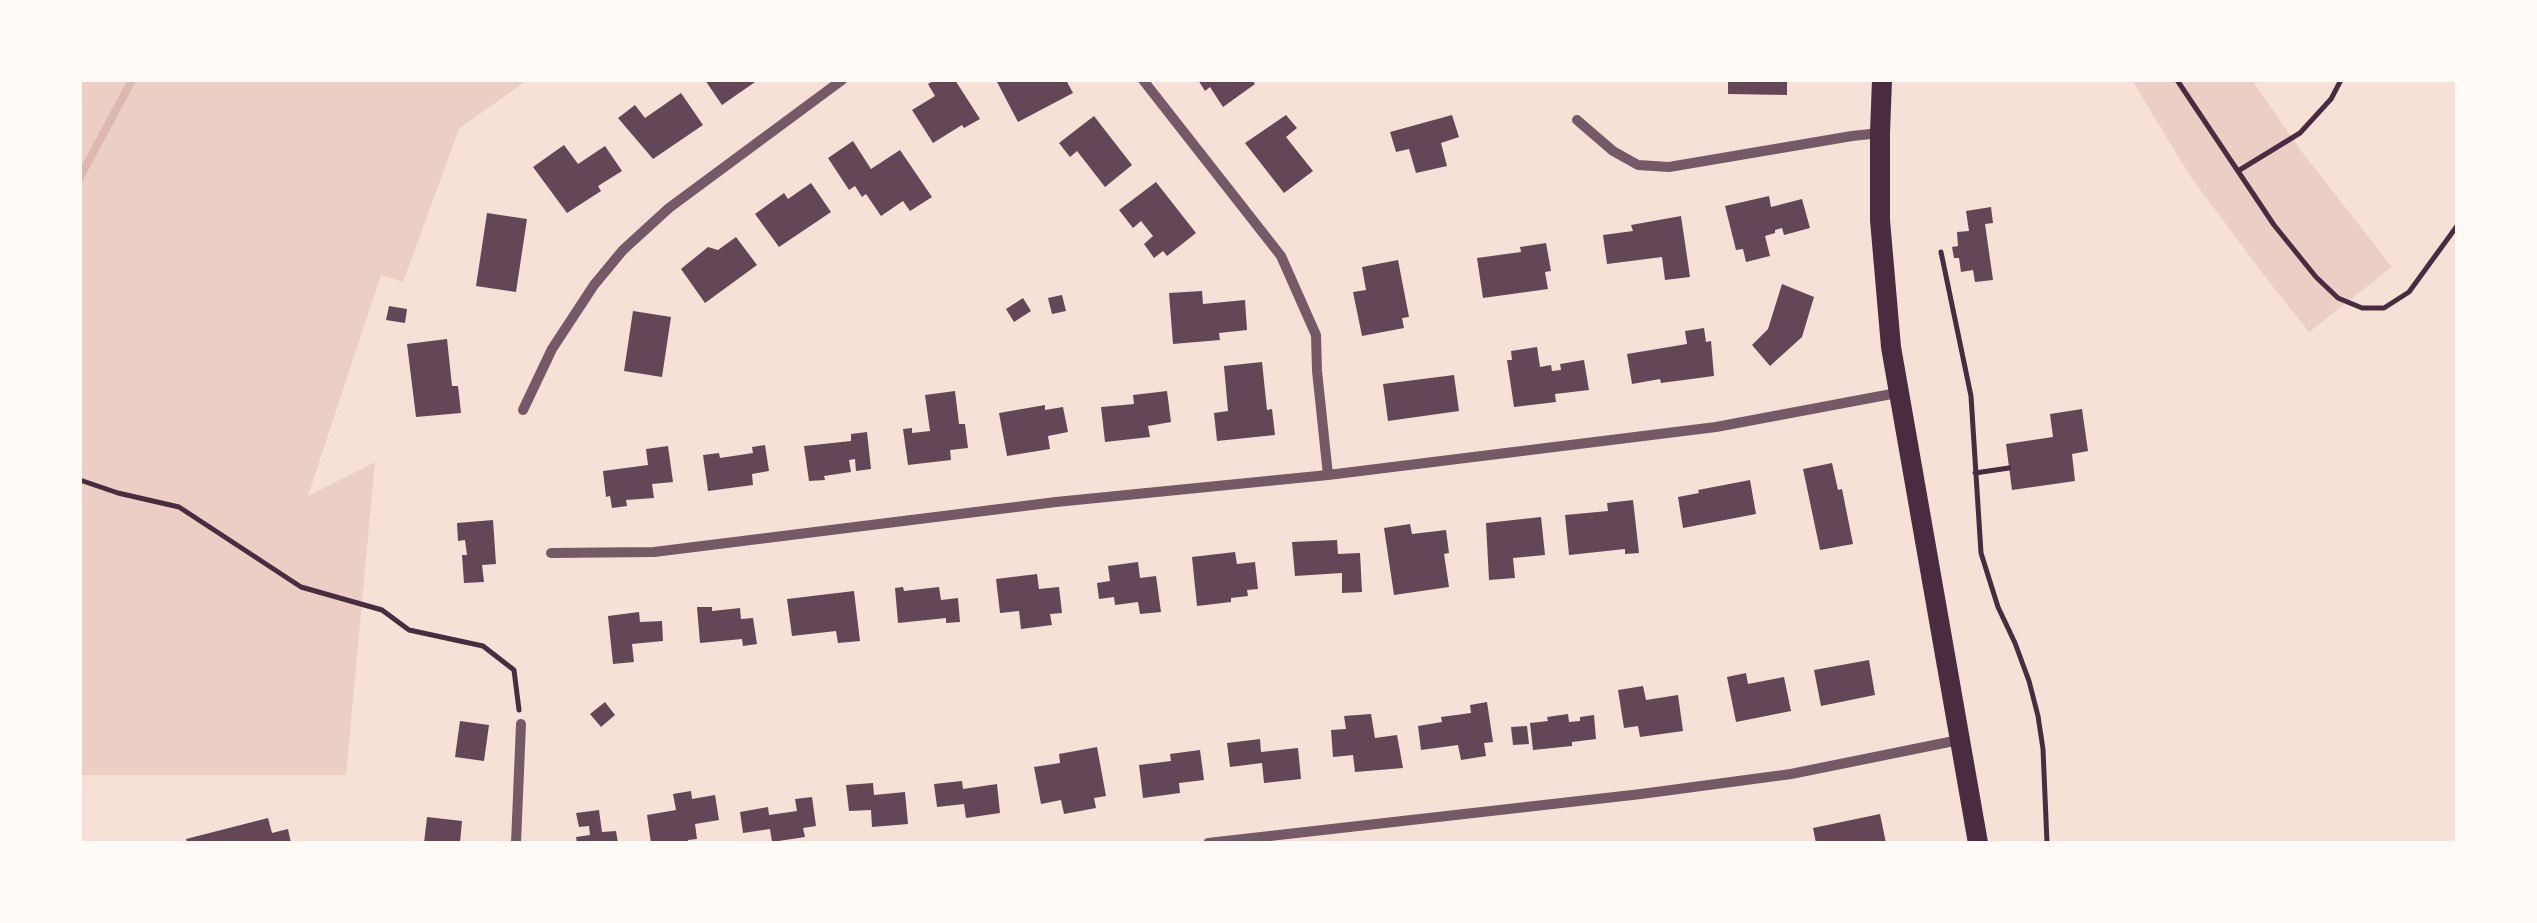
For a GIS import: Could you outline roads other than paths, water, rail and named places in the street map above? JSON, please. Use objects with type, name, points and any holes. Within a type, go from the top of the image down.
[{"type":"main road","points":[[1882,80],[1882,250],[1897,392],[1978,843]]},
{"type":"street","points":[[523,410],[552,350],[594,285],[623,250],[669,208],[842,80]]},
{"type":"street","points":[[1143,80],[1281,256],[1316,335],[1328,475]]},
{"type":"street","points":[[1577,120],[1613,151],[1638,165],[1669,167],[1880,134]]},
{"type":"street","points":[[551,552],[654,552],[1056,502],[1328,475],[1716,427],[1897,392]]},
{"type":"street","points":[[516,843],[521,724]]},
{"type":"street","points":[[1208,843],[1791,774],[1959,740]]},
{"type":"waterway","points":[[80,177],[132,80]]}]
